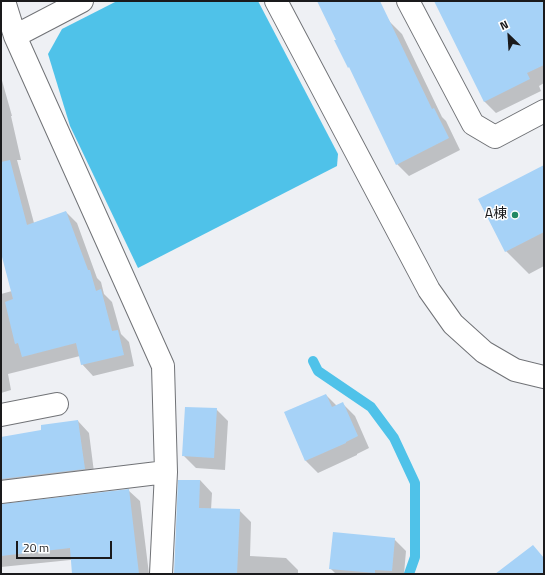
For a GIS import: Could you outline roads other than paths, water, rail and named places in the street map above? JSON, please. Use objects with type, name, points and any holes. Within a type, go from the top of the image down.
[{"type":"street","points":[[4,1],[15,36],[163,366],[166,472],[161,574]]},
{"type":"street","points":[[15,36],[82,1]]},
{"type":"street","points":[[276,1],[428,290],[453,324],[484,352],[515,370],[544,377]]},
{"type":"street","points":[[408,1],[473,124],[495,137],[544,111]]},
{"type":"street","points":[[1,416],[57,404]]},
{"type":"street","points":[[1,492],[166,472]]},
{"type":"water","points":[[117,1],[258,1],[338,154],[337,166],[138,268],[70,126],[48,54],[62,29]]},
{"type":"waterway","points":[[313,361],[318,371],[371,407],[394,438],[415,483],[415,557],[409,574]]},
{"type":"place","name":"A棟","points":[[515,215]]}]
